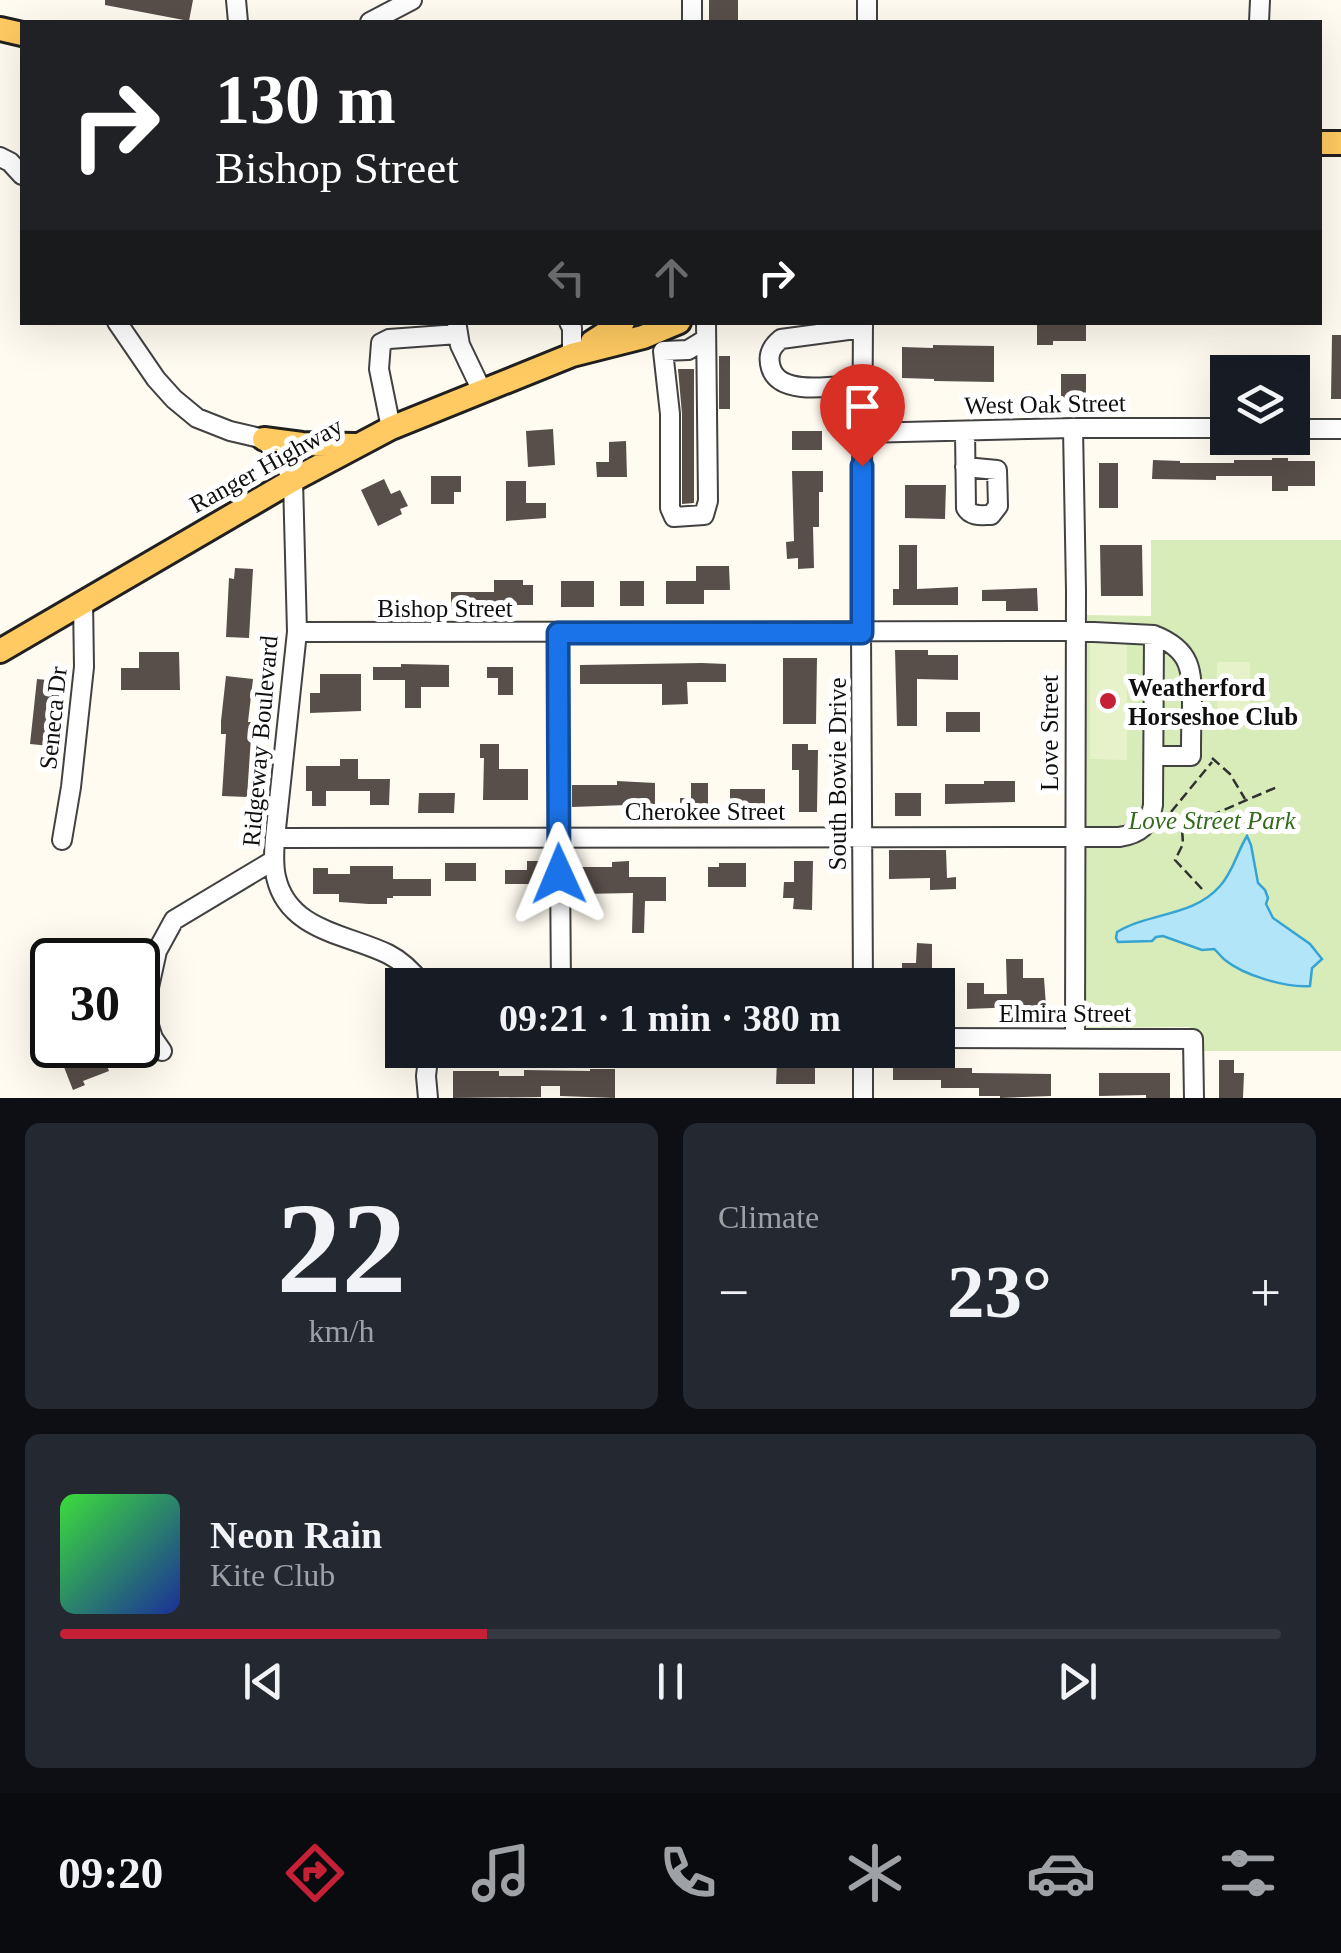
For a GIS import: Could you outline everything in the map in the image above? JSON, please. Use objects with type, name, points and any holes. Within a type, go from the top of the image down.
[{"type":"main road","name":"Ranger Highway","points":[[0,651],[358,445],[482,391],[571,339],[614,325]]},
{"type":"main road","name":"Ranger Highway","points":[[571,339],[643,337],[672,325]]},
{"type":"main road","points":[[264,440],[358,445]]},
{"type":"street","points":[[374,20],[408,1]]},
{"type":"street","points":[[0,157],[20,173]]},
{"type":"street","points":[[119,325],[174,399],[196,418],[264,440],[283,460],[293,480]]},
{"type":"street","points":[[863,325],[781,338],[773,346],[770,359],[774,376],[786,385],[863,384]]},
{"type":"street","name":"South Bowie Drive","points":[[863,325],[863,968]]},
{"type":"street","points":[[391,428],[378,369],[382,343],[389,338],[457,328],[460,345],[482,391]]},
{"type":"street","points":[[706,331],[708,501],[704,515],[674,516],[670,508],[670,414],[663,351],[688,350],[706,331]]},
{"type":"street","name":"Love Street","points":[[1073,428],[1075,1038]]},
{"type":"street","name":"West Oak Street","points":[[862,433],[1210,428]]},
{"type":"street","points":[[1310,429],[1341,428]]},
{"type":"street","points":[[965,430],[966,467]]},
{"type":"street","name":"Ridgeway Boulevard","points":[[293,480],[297,632],[275,838],[276,882],[284,898],[316,928],[388,954],[410,968]]},
{"type":"street","name":"Seneca Dr","points":[[62,840],[72,786],[84,667],[83,600]]},
{"type":"street","name":"Bishop Street","points":[[297,632],[1074,631],[1154,635]]},
{"type":"street","points":[[558,633],[561,968]]},
{"type":"street","points":[[1154,635],[1169,641],[1186,659],[1192,684],[1191,756],[1154,756],[1154,635]]},
{"type":"street","name":"Cherokee Street","points":[[275,838],[1119,837],[1139,832],[1148,822],[1154,805],[1154,756]]},
{"type":"street","points":[[162,1051],[153,1038],[144,1010],[156,951],[174,920],[274,860]]},
{"type":"street","name":"Elmira Street","points":[[955,1038],[1193,1039],[1194,1098]]},
{"type":"street","points":[[427,1068],[428,1098]]},
{"type":"street","points":[[863,1068],[864,1098]]},
{"type":"path","points":[[1212,722],[1272,722]]},
{"type":"path","points":[[1171,812],[1212,760],[1230,774],[1245,800]]},
{"type":"path","points":[[1202,888],[1175,860],[1183,841],[1182,828],[1277,786]]},
{"type":"green space","name":"Love Street Park","points":[[1151,540],[1341,540],[1341,1051],[1203,1051],[1200,1036],[1189,1027],[1088,1028],[1083,1023],[1083,615],[1151,616]]},
{"type":"green space","name":"Weatherford Horseshoe Club","points":[[1090,643],[1127,643],[1127,760],[1090,759]]},
{"type":"green space","points":[[1217,662],[1250,662],[1250,719],[1217,719]]},
{"type":"water","points":[[1247,836],[1258,883],[1265,890],[1273,918],[1310,944],[1322,959],[1312,968],[1310,986],[1265,979],[1233,966],[1214,949],[1202,950],[1163,936],[1152,941],[1118,942],[1117,932],[1209,896],[1228,875]]},
{"type":"building","points":[[105,0],[193,0],[189,20],[105,5]]},
{"type":"building","points":[[709,0],[738,0],[738,20],[709,20]]},
{"type":"building","points":[[1037,325],[1086,325],[1086,341],[1037,345]]},
{"type":"building","points":[[1332,335],[1341,335],[1341,399],[1331,399]]},
{"type":"building","points":[[994,346],[994,382],[902,378],[902,347]]},
{"type":"building","points":[[719,356],[730,356],[730,409],[719,409]]},
{"type":"building","points":[[678,369],[694,369],[694,503],[682,504],[682,414]]},
{"type":"building","points":[[1061,374],[1086,374],[1086,399],[1061,399]]},
{"type":"building","points":[[553,429],[555,465],[528,467],[526,431]]},
{"type":"building","points":[[792,431],[822,431],[822,450],[792,450]]},
{"type":"building","points":[[626,441],[627,477],[597,477],[596,462],[609,462],[609,442]]},
{"type":"building","points":[[1272,458],[1315,461],[1315,486],[1288,486],[1288,491],[1272,491],[1272,476],[1152,479],[1153,460],[1234,463]]},
{"type":"building","points":[[1099,463],[1118,463],[1118,508],[1099,508]]},
{"type":"building","points":[[792,471],[823,471],[819,527],[813,527],[814,568],[798,569],[798,558],[787,559],[786,542],[794,541]]},
{"type":"building","points":[[431,476],[461,476],[461,492],[454,492],[454,504],[431,504]]},
{"type":"building","points":[[384,479],[391,494],[400,490],[408,506],[400,509],[402,514],[378,526],[361,490]]},
{"type":"building","points":[[506,481],[526,481],[526,503],[546,503],[546,518],[506,521]]},
{"type":"building","points":[[905,485],[946,485],[945,519],[905,518]]},
{"type":"building","points":[[899,545],[917,545],[917,589],[958,587],[958,605],[893,605],[893,589],[899,589]]},
{"type":"building","points":[[1100,545],[1142,545],[1143,596],[1101,596]]},
{"type":"building","points":[[696,566],[729,566],[730,590],[704,590],[704,604],[666,604],[666,581],[696,581]]},
{"type":"building","points":[[235,568],[253,569],[249,638],[226,637],[229,578],[234,579]]},
{"type":"building","points":[[494,580],[523,580],[523,585],[533,585],[533,605],[479,605],[479,613],[451,613],[451,592],[494,592]]},
{"type":"building","points":[[561,581],[594,581],[594,607],[561,607]]},
{"type":"building","points":[[620,581],[644,581],[644,606],[620,606]]},
{"type":"building","points":[[1037,588],[1038,611],[1006,611],[1006,601],[982,601],[982,590]]},
{"type":"building","points":[[895,650],[958,655],[958,680],[917,679],[917,726],[897,726]]},
{"type":"building","points":[[139,652],[179,652],[180,690],[121,690],[121,668],[139,668]]},
{"type":"building","points":[[783,658],[817,658],[816,724],[783,724]]},
{"type":"building","points":[[726,664],[726,682],[687,682],[688,704],[662,705],[662,684],[580,684],[580,665]]},
{"type":"building","points":[[449,665],[449,687],[421,687],[421,708],[405,708],[405,680],[373,680],[373,667]]},
{"type":"building","points":[[487,667],[513,667],[513,695],[498,695],[498,678],[487,678]]},
{"type":"building","points":[[320,674],[361,674],[361,711],[310,713],[310,693],[320,693]]},
{"type":"building","points":[[226,676],[253,679],[247,797],[222,796],[226,734],[221,734],[221,721]]},
{"type":"building","points":[[37,679],[67,682],[61,747],[30,744]]},
{"type":"building","points":[[946,712],[980,712],[980,732],[946,732]]},
{"type":"building","points":[[480,744],[499,744],[499,769],[528,769],[528,800],[483,800],[484,758],[480,758]]},
{"type":"building","points":[[792,744],[808,744],[808,750],[818,750],[817,812],[799,812],[799,770],[792,770]]},
{"type":"building","points":[[340,759],[358,759],[358,779],[390,779],[389,805],[370,805],[370,791],[326,791],[326,806],[312,806],[312,791],[306,791],[306,766],[340,766]]},
{"type":"building","points":[[617,781],[655,783],[655,804],[572,807],[572,785],[617,785]]},
{"type":"building","points":[[1015,781],[1015,802],[945,804],[945,784]]},
{"type":"building","points":[[691,783],[708,783],[708,810],[680,810],[680,798],[691,798]]},
{"type":"building","points":[[730,789],[765,789],[765,807],[730,807]]},
{"type":"building","points":[[419,793],[455,793],[454,813],[418,813]]},
{"type":"building","points":[[895,793],[921,793],[921,816],[895,816]]},
{"type":"building","points":[[889,850],[946,850],[947,878],[956,877],[956,889],[930,890],[930,878],[889,879]]},
{"type":"building","points":[[527,861],[542,861],[542,884],[505,884],[505,870],[527,870]]},
{"type":"building","points":[[629,861],[629,877],[666,877],[666,901],[645,901],[644,933],[632,933],[633,893],[582,894],[581,867],[612,867],[612,862]]},
{"type":"building","points":[[794,861],[813,861],[812,910],[793,909],[794,898],[783,898],[784,882],[794,882]]},
{"type":"building","points":[[445,863],[476,863],[476,881],[445,881]]},
{"type":"building","points":[[719,863],[746,863],[746,887],[708,887],[708,867],[719,867]]},
{"type":"building","points":[[350,866],[393,866],[393,879],[431,879],[431,896],[393,896],[387,898],[387,904],[369,904],[339,902],[339,894],[313,894],[313,868],[328,868],[328,874],[350,874]]},
{"type":"building","points":[[917,943],[932,944],[932,968],[902,968],[902,963],[916,963]]},
{"type":"building","points":[[1006,959],[1023,959],[1023,978],[1044,978],[1046,1006],[967,1009],[967,983],[984,983],[984,994],[1007,994]]},
{"type":"building","points":[[1219,1060],[1234,1060],[1234,1073],[1244,1073],[1243,1098],[1219,1098]]},
{"type":"building","points":[[64,1068],[108,1068],[109,1071],[83,1081],[85,1085],[73,1090]]},
{"type":"building","points":[[777,1068],[815,1068],[815,1084],[776,1084]]},
{"type":"building","points":[[893,1068],[1051,1074],[1051,1096],[979,1096],[979,1088],[941,1088],[941,1080],[893,1080]]},
{"type":"building","points":[[615,1069],[615,1098],[560,1096],[560,1086],[541,1086],[541,1097],[453,1098],[453,1071],[499,1071],[499,1076],[524,1076],[524,1070]]},
{"type":"building","points":[[1099,1073],[1170,1073],[1170,1098],[1099,1096]]},
{"type":"place","name":"Weatherford Horseshoe Club","points":[[1108,701]]},
{"type":"route","points":[[559,874],[558,633],[862,633],[862,466]]}]
